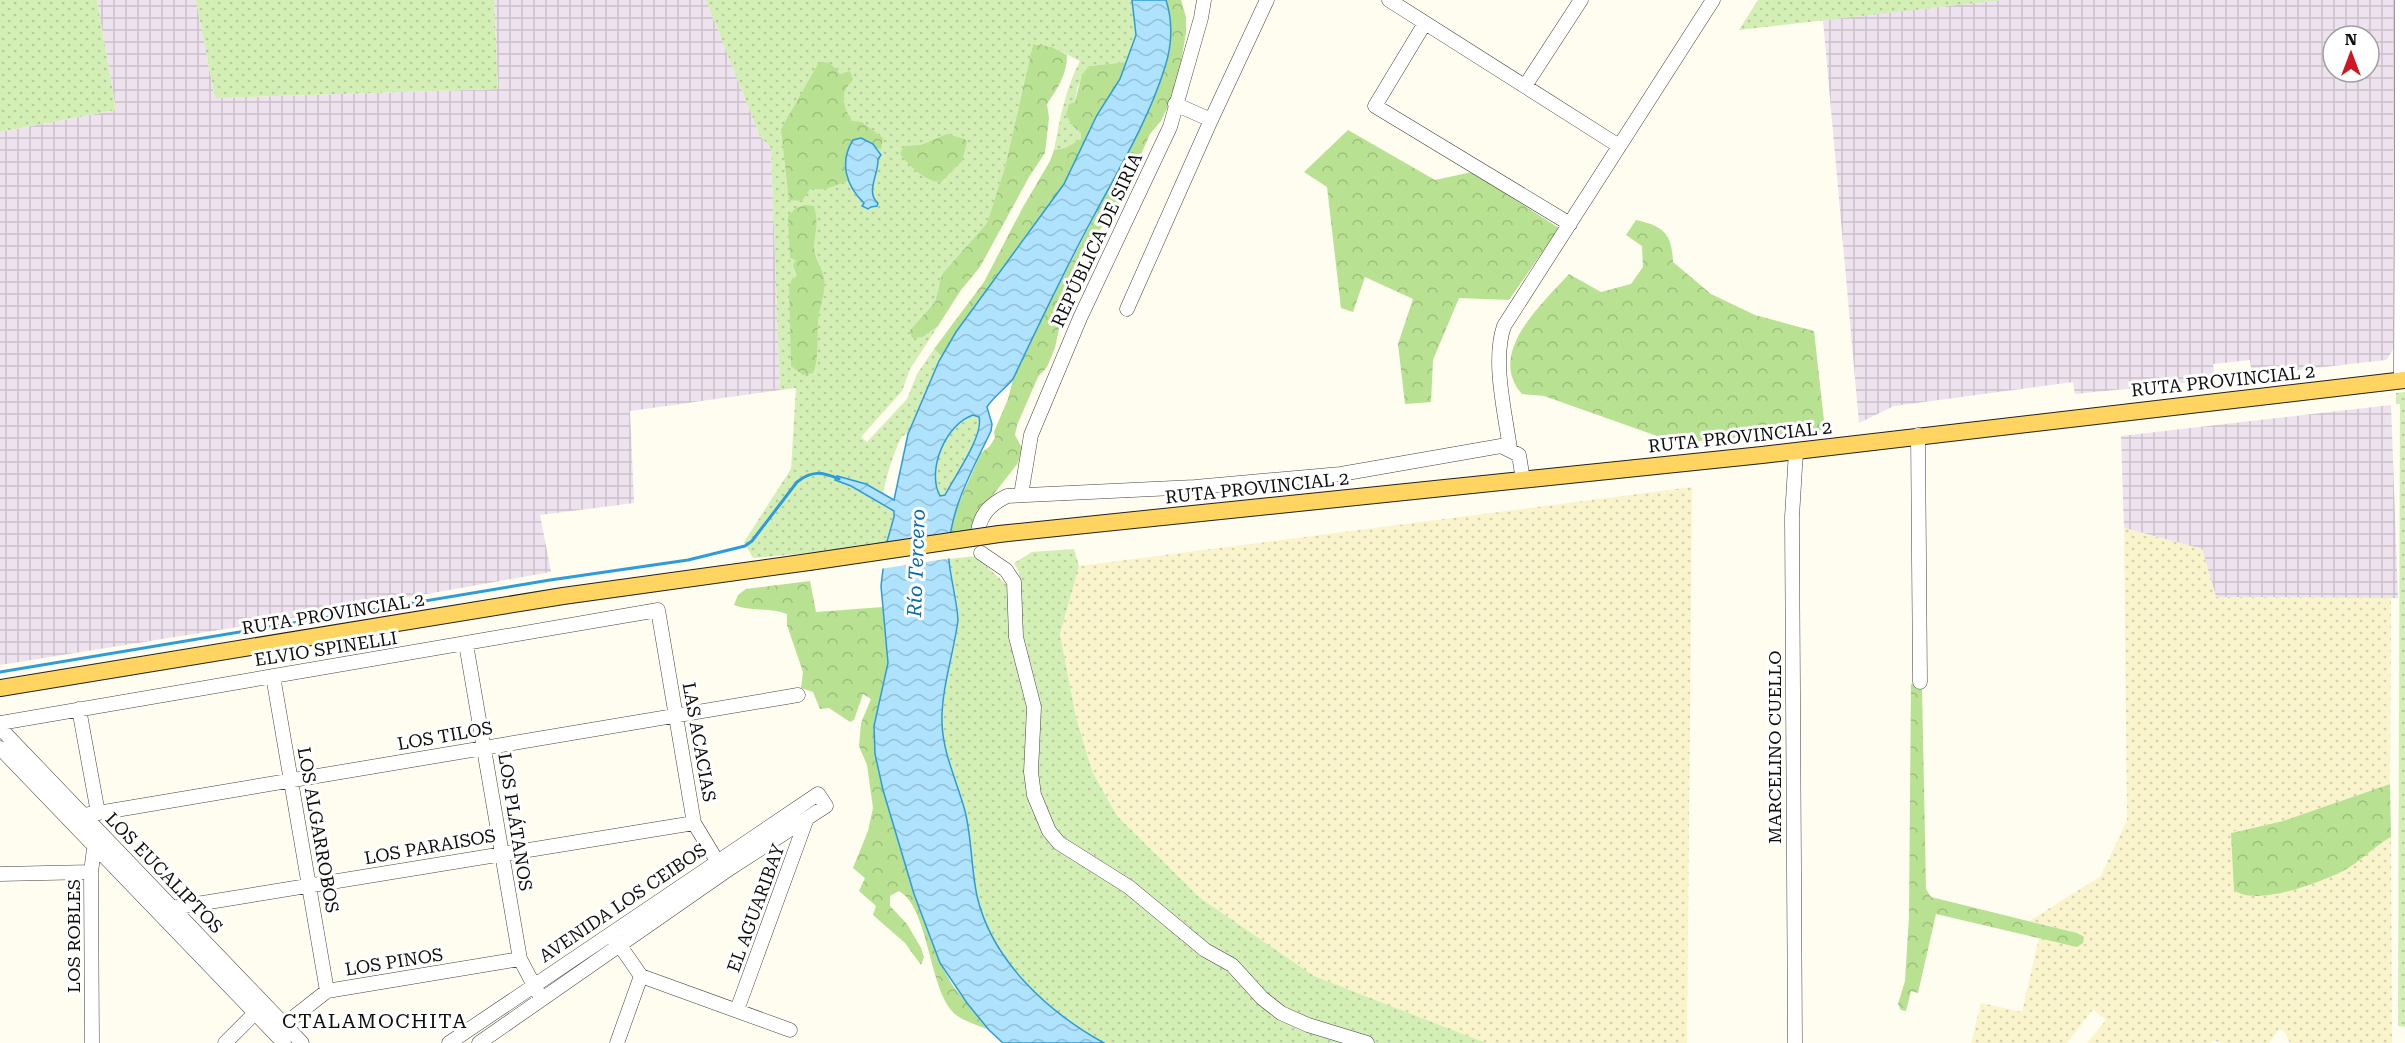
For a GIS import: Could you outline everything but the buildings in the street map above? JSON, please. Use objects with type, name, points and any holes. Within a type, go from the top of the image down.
[{"type":"main road","name":"RUTA PROVINCIAL 2","points":[[2,688],[563,596],[673,581],[810,567],[1079,526],[1796,451],[2403,380]]},
{"type":"street","name":"REPÚBLICA DE SIRIA","points":[[1021,495],[1031,435],[1080,318],[1170,127],[1204,0]]},
{"type":"street","points":[[1127,309],[1267,0]]},
{"type":"street","points":[[1389,0],[1619,146]]},
{"type":"street","points":[[1525,86],[1581,0]]},
{"type":"street","points":[[1510,449],[1499,358],[1499,340],[1504,326],[1713,0]]},
{"type":"street","points":[[2402,0],[2403,380]]},
{"type":"street","points":[[1425,23],[1375,106],[1570,224]]},
{"type":"street","points":[[1175,104],[1211,120]]},
{"type":"street","points":[[1918,435],[1920,682]]},
{"type":"street","points":[[978,531],[982,517],[994,503],[1007,496],[1195,487],[1330,475],[1408,464],[1501,446],[1519,455],[1523,480]]},
{"type":"street","name":"MARCELINO CUELLO","points":[[1795,1043],[1792,517],[1796,451]]},
{"type":"street","points":[[981,553],[1006,570],[1014,582],[1016,637],[1034,707],[1031,772],[1034,795],[1049,831],[1065,847],[1129,887],[1205,950],[1232,965],[1262,998],[1281,1013],[1308,1025],[1367,1043]]},
{"type":"street","name":"ELVIO SPINELLI","points":[[0,723],[658,610]]},
{"type":"street","name":"LAS ACACIAS","points":[[658,610],[694,823],[717,861],[726,871]]},
{"type":"street","name":"LOS PLÁTANOS","points":[[466,644],[520,959],[543,1000]]},
{"type":"street","name":"LOS ALGARROBOS","points":[[273,676],[327,991]]},
{"type":"street","name":"LOS TILOS","points":[[98,813],[798,695]]},
{"type":"street","points":[[76,818],[98,813],[80,709]]},
{"type":"street","name":"LOS EUCALIPTOS","points":[[0,728],[76,818],[95,846],[260,1008],[285,1024],[302,1043]]},
{"type":"street","name":"LOS EUCALIPTOS","points":[[0,748],[76,818],[97,829],[172,908],[260,1008],[284,1043]]},
{"type":"street","name":"AVENIDA LOS CEIBOS","points":[[449,1043],[717,861],[822,800],[807,818],[726,871],[479,1043]]},
{"type":"street","name":"EL AGUARIBAY","points":[[737,1011],[807,818]]},
{"type":"street","name":"LOS PARAISOS","points":[[172,908],[694,823]]},
{"type":"street","name":"LOS ROBLES","points":[[92,1043],[91,872],[97,829]]},
{"type":"street","points":[[0,874],[91,872]]},
{"type":"street","points":[[611,934],[641,976],[790,1030]]},
{"type":"street","name":"LOS PINOS","points":[[285,1024],[327,991],[520,959]]},
{"type":"street","points":[[618,1043],[641,976]]},
{"type":"street","points":[[225,1043],[260,1008]]},
{"type":"shaded area","points":[[97,0],[196,0],[215,98],[498,89],[494,0],[706,0],[760,136],[771,148],[780,390],[630,411],[634,503],[540,515],[551,572],[274,621],[0,665],[0,132],[116,110]]},
{"type":"shaded area","points":[[2000,0],[2394,0],[2393,350],[2386,360],[2252,375],[2250,360],[2213,364],[2214,380],[2075,394],[2073,382],[1894,406],[1859,423],[1823,20]]},
{"type":"shaded area","points":[[2391,405],[2398,598],[2216,597],[2202,549],[2124,528],[2121,436]]},
{"type":"shaded area","points":[[1692,487],[1687,1043],[1486,1043],[1314,976],[1199,897],[1117,816],[1092,771],[1076,717],[1060,634],[1079,566]]},
{"type":"shaded area","points":[[2124,528],[2202,549],[2216,597],[2391,598],[2390,784],[2283,821],[2232,832],[2252,896],[2303,887],[2342,871],[2391,837],[2392,1043],[2290,1043],[2284,1031],[2279,1029],[2269,1043],[2221,1043],[2213,1040],[2211,1043],[2087,1043],[2106,1020],[2093,1009],[2067,1043],[1971,1043],[1981,1003],[2022,1012],[2039,938],[2077,933],[2029,921],[2101,876],[2127,820]]},
{"type":"green space","points":[[0,0],[97,0],[116,110],[0,132]]},
{"type":"green space","points":[[196,0],[494,0],[498,89],[215,98]]},
{"type":"green space","points":[[706,0],[1132,0],[1136,35],[1127,62],[1089,66],[1077,88],[1072,125],[1082,133],[1081,139],[1065,148],[1054,150],[1067,93],[1080,61],[1052,47],[1033,44],[1005,167],[987,223],[942,274],[935,302],[910,330],[923,337],[938,326],[910,369],[902,391],[861,437],[867,442],[907,399],[917,374],[934,349],[942,357],[908,434],[902,436],[899,442],[886,480],[882,505],[894,511],[894,517],[886,545],[810,556],[809,553],[753,558],[744,542],[791,469],[796,388],[780,390],[771,148],[760,136]]},
{"type":"green space","points":[[1166,0],[1181,0],[1186,17],[1186,33],[1180,67],[1169,104],[1161,121],[1150,134],[1120,202],[1077,261],[1064,287],[1063,309],[1055,348],[1047,367],[1038,377],[1017,425],[1015,435],[1022,448],[1018,463],[979,513],[974,531],[949,535],[953,516],[981,453],[995,438],[994,432],[1008,399],[1013,379],[1036,330],[1147,114],[1170,49],[1170,15]]},
{"type":"green space","points":[[1758,0],[2002,0],[1739,30]]},
{"type":"green space","points":[[1033,44],[1052,47],[1067,55],[1064,75],[1047,104],[1049,118],[1045,153],[1029,177],[980,267],[961,290],[938,326],[923,337],[912,338],[910,330],[935,302],[942,274],[987,223],[1005,167]]},
{"type":"green space","points":[[1127,62],[1120,79],[1097,115],[1064,184],[956,332],[942,357],[934,349],[984,282],[1054,150],[1065,148],[1081,139],[1081,133],[1066,115],[1069,104],[1075,102],[1082,75],[1089,66]]},
{"type":"green space","points":[[830,63],[840,74],[850,71],[853,80],[844,95],[846,110],[852,121],[862,122],[883,138],[881,149],[870,148],[853,179],[826,189],[810,189],[802,201],[789,200],[781,129],[818,64]]},
{"type":"green space","points":[[1348,130],[1435,180],[1472,172],[1559,228],[1509,300],[1459,298],[1433,360],[1431,402],[1405,404],[1398,344],[1413,299],[1365,277],[1353,312],[1341,308],[1327,187],[1304,172]]},
{"type":"green space","points":[[947,134],[965,139],[967,142],[962,161],[941,182],[924,176],[900,154],[904,146],[921,145]]},
{"type":"green space","points":[[805,205],[814,206],[816,222],[814,251],[823,274],[824,292],[818,321],[815,367],[813,373],[803,375],[791,366],[789,287],[792,279],[797,276],[793,265],[796,260],[790,258],[788,216],[796,208]]},
{"type":"green space","points":[[1636,220],[1653,225],[1664,232],[1671,244],[1673,262],[1711,294],[1755,315],[1814,331],[1825,430],[1677,443],[1544,396],[1522,394],[1513,378],[1510,362],[1514,346],[1522,330],[1533,314],[1569,274],[1601,292],[1631,284],[1643,267],[1642,246],[1626,235]]},
{"type":"green space","points":[[2405,392],[2405,1027],[2398,1026],[2400,404],[2396,404],[2396,393]]},
{"type":"green space","points":[[973,415],[979,417],[979,425],[973,445],[945,495],[940,496],[935,474],[941,449],[954,428]]},
{"type":"green space","points":[[1074,549],[1079,566],[1060,634],[1076,717],[1092,771],[1117,816],[1199,897],[1314,976],[1486,1043],[1104,1043],[1062,1016],[1025,982],[995,941],[984,919],[975,884],[967,820],[944,744],[943,709],[958,614],[949,559],[975,556],[1018,595],[1019,572],[1014,563],[1032,552]]},
{"type":"green space","points":[[810,581],[816,612],[883,607],[888,663],[874,726],[875,754],[883,790],[914,894],[940,963],[953,986],[989,1030],[959,1017],[944,999],[922,929],[909,900],[899,891],[890,896],[890,906],[907,924],[921,948],[924,957],[921,965],[905,943],[873,915],[876,906],[859,891],[865,878],[853,868],[868,831],[873,808],[867,765],[859,746],[861,723],[871,699],[863,694],[854,720],[850,722],[829,708],[820,709],[813,692],[801,688],[803,672],[787,625],[787,614],[734,605],[738,595],[746,589]]},
{"type":"green space","points":[[1916,682],[1922,688],[1926,889],[1931,897],[2077,933],[2084,937],[2083,943],[2077,947],[1936,914],[1918,993],[1911,991],[1906,1011],[1901,1010],[1898,1004],[1905,981],[1909,917],[1911,684]]},
{"type":"green space","points":[[2390,784],[2391,837],[2354,864],[2331,877],[2287,892],[2257,896],[2244,895],[2234,890],[2231,833],[2283,821]]},
{"type":"water","name":"Río Tercero","points":[[1132,0],[1166,0],[1171,25],[1170,42],[1158,87],[1141,127],[1070,261],[1013,379],[987,407],[992,424],[991,431],[956,510],[949,544],[949,561],[958,620],[942,710],[943,734],[967,822],[977,896],[984,920],[995,942],[1025,982],[1063,1016],[1104,1043],[1003,1043],[967,1003],[940,963],[914,894],[883,790],[875,754],[874,726],[888,663],[881,586],[886,545],[894,511],[851,486],[835,480],[837,476],[866,484],[894,500],[908,434],[939,361],[956,332],[1064,184],[1097,115],[1120,79],[1136,35]],"holes":[[[973,415],[979,417],[977,435],[973,445],[945,495],[940,496],[935,474],[941,449],[954,428],[963,420]]]},
{"type":"water","points":[[861,138],[873,144],[881,155],[878,159],[873,188],[874,199],[878,203],[877,206],[868,209],[862,206],[864,203],[853,189],[846,173],[846,157],[849,148],[853,140]]},
{"type":"pier","points":[[952,534],[952,558],[880,569],[883,545]]},
{"type":"waterway","points":[[745,546],[752,541],[802,478],[817,473],[839,479]]},
{"type":"waterway","points":[[0,672],[550,580],[688,560],[745,546]]},
{"type":"district","name":"CTALAMOCHITA","points":[[375,1021]]}]
